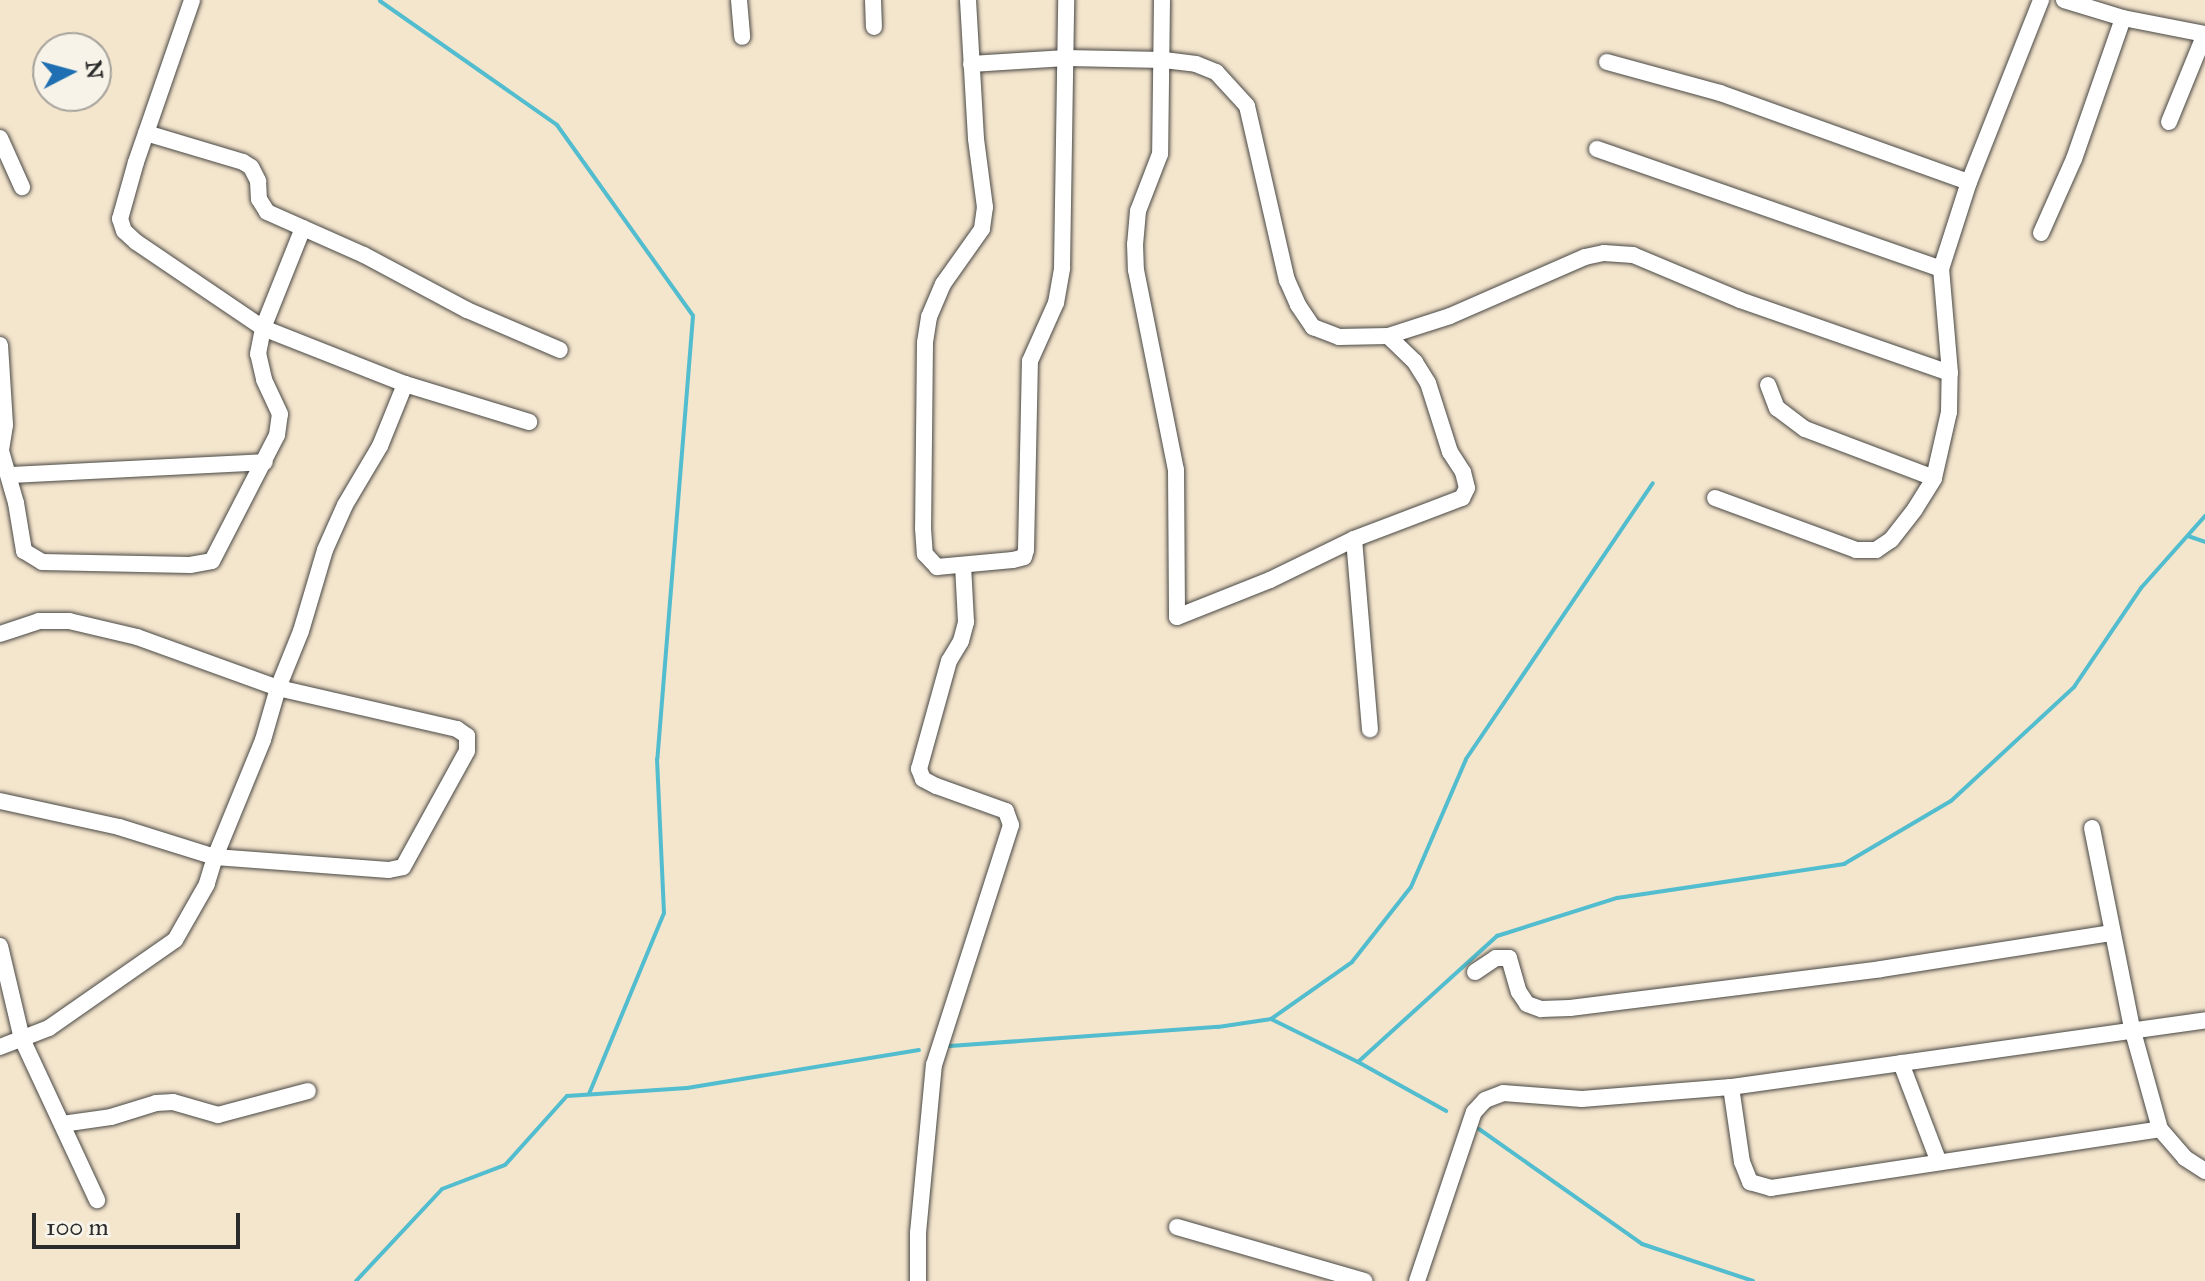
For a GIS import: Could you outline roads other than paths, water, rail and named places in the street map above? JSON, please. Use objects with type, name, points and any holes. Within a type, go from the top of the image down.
[{"type":"street","points":[[192,0],[120,219],[124,231],[263,328],[405,384],[529,422]]},
{"type":"street","points":[[739,0],[742,37]]},
{"type":"street","points":[[873,0],[874,27]]},
{"type":"street","points":[[968,0],[985,207],[982,229],[943,284],[929,317],[924,368],[921,502],[929,561],[937,567],[1013,560],[1024,557],[1026,550],[1030,361],[1056,303],[1062,268],[1066,0]]},
{"type":"street","points":[[1162,0],[1164,60],[1160,154],[1138,211],[1135,244],[1136,270],[1176,470],[1177,617],[1270,580],[1354,539],[1462,498],[1467,488],[1463,472],[1450,452],[1428,383],[1415,362],[1388,336]]},
{"type":"street","points":[[1715,498],[1856,550],[1876,550],[1891,540],[1934,478],[1943,448],[1950,373],[1941,269],[1969,182],[2041,0]]},
{"type":"street","points":[[2064,0],[2103,6],[2123,18],[2205,34],[2169,122]]},
{"type":"street","points":[[2041,233],[2074,159],[2123,18]]},
{"type":"street","points":[[971,64],[1066,58],[1164,60],[1196,64],[1216,72],[1247,106],[1287,280],[1313,327],[1339,337],[1388,336],[1450,316],[1585,257],[1604,253],[1633,255],[1740,300],[1950,373]]},
{"type":"street","points":[[1607,62],[1720,93],[1969,182]]},
{"type":"street","points":[[146,133],[196,146],[251,167],[258,181],[259,199],[267,212],[364,255],[467,310],[560,350]]},
{"type":"street","points":[[0,138],[22,187]]},
{"type":"street","points":[[1597,149],[1941,269]]},
{"type":"street","points":[[0,345],[5,425],[1,451],[9,475],[24,551],[42,562],[190,565],[212,561],[277,435],[280,414],[264,379],[258,354],[263,328],[303,228]]},
{"type":"street","points":[[0,1047],[61,1021],[175,940],[197,905],[263,740],[325,550],[345,505],[380,446],[405,384]]},
{"type":"street","points":[[1768,385],[1777,408],[1805,429],[1934,478]]},
{"type":"street","points":[[9,475],[265,462]]},
{"type":"street","points":[[1354,539],[1370,729]]},
{"type":"street","points":[[918,1281],[918,1233],[934,1065],[1011,825],[1006,811],[936,786],[923,779],[919,769],[949,661],[961,641],[966,622],[963,565]]},
{"type":"street","points":[[0,634],[39,621],[105,628],[186,653],[278,688],[457,729],[467,736],[467,751],[403,867],[389,870],[215,857],[119,827],[0,801]]},
{"type":"street","points":[[2092,828],[2132,1028],[2160,1129],[2185,1158],[2205,1171]]},
{"type":"street","points":[[1475,972],[1496,958],[1509,958],[1519,992],[1527,1004],[1541,1009],[1570,1008],[1881,969],[2112,933]]},
{"type":"street","points":[[0,946],[22,1039],[97,1200]]},
{"type":"street","points":[[1417,1281],[1474,1112],[1485,1100],[1503,1093],[1582,1099],[1731,1087],[2205,1020]]},
{"type":"street","points":[[1901,1063],[1938,1160]]},
{"type":"street","points":[[1731,1087],[1742,1162],[1750,1182],[1771,1188],[1938,1160],[2160,1129]]},
{"type":"street","points":[[62,1124],[111,1117],[156,1103],[173,1102],[218,1115],[308,1091]]},
{"type":"street","points":[[1177,1227],[1364,1281]]},
{"type":"waterway","points":[[380,1],[557,125],[693,316],[657,759],[664,913],[589,1094]]},
{"type":"waterway","points":[[1271,1019],[1352,962],[1411,887],[1466,759],[1653,483]]},
{"type":"waterway","points":[[1358,1062],[1497,936],[1617,898],[1844,864],[1951,801],[2074,687],[2141,588],[2205,516]]},
{"type":"waterway","points":[[2188,536],[2205,542]]},
{"type":"waterway","points":[[950,1046],[1218,1027],[1271,1019],[1358,1062],[1446,1111]]},
{"type":"waterway","points":[[356,1281],[442,1189],[505,1165],[567,1096],[687,1088],[919,1050]]},
{"type":"waterway","points":[[1479,1129],[1642,1244],[1753,1281]]}]
